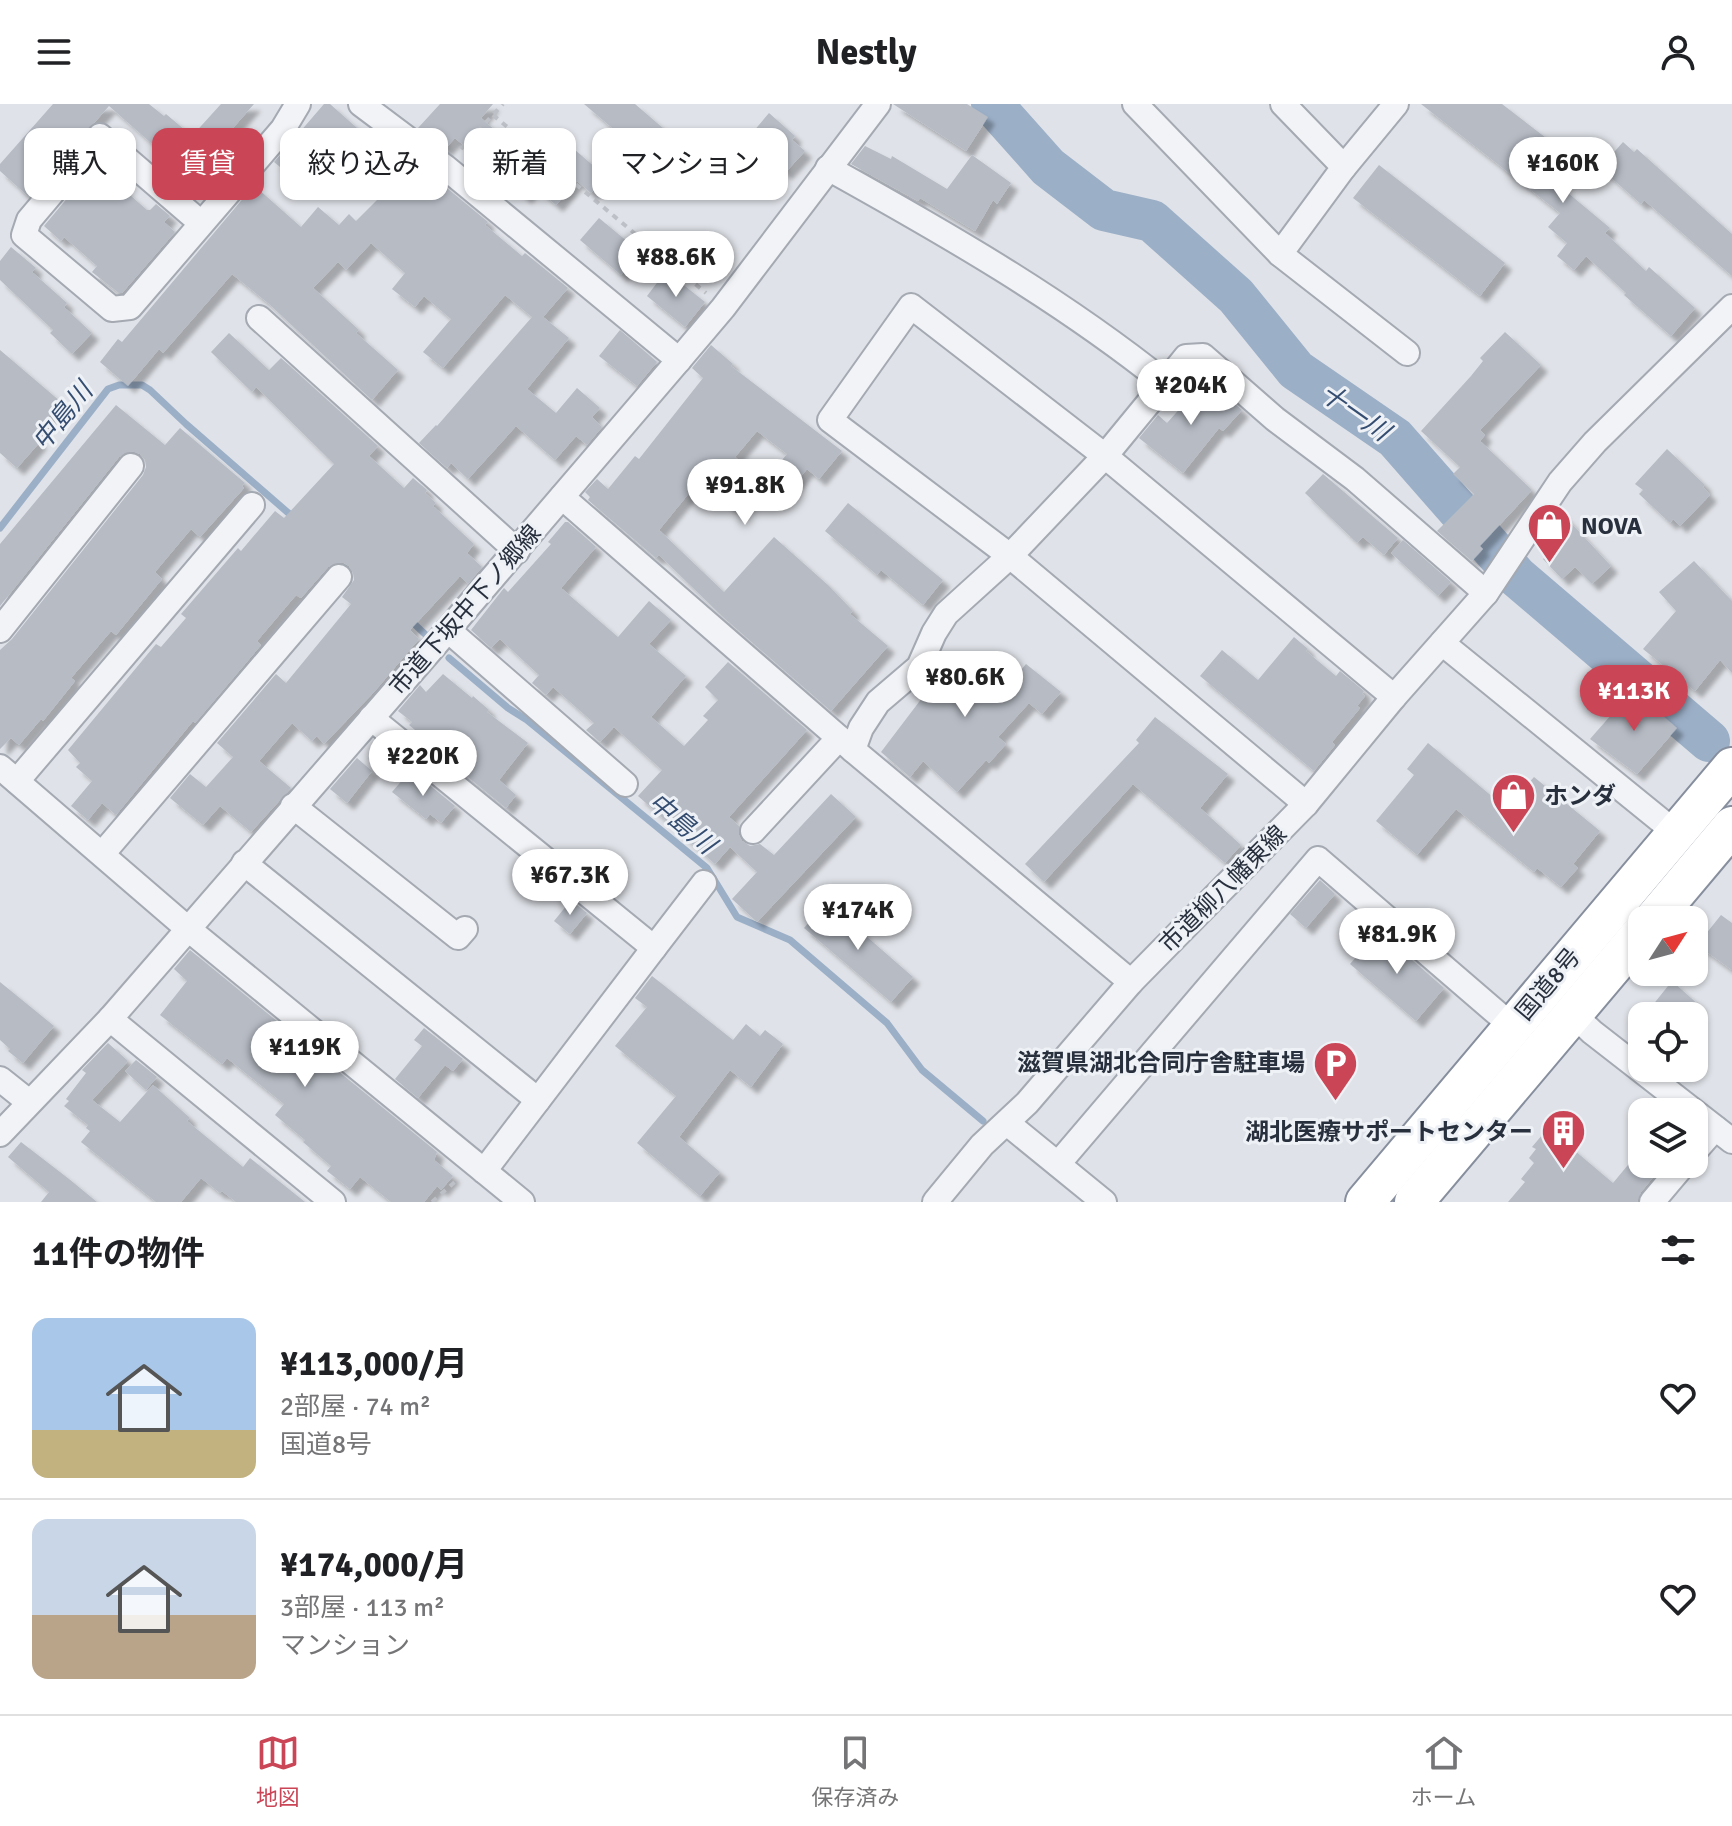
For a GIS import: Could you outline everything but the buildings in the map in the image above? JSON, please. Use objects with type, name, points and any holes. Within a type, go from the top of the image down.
[{"type":"highway","name":"国道8号","points":[[1365,1202],[1732,767]]},
{"type":"highway","points":[[1665,906],[1732,826]]},
{"type":"highway","name":"国道8号","points":[[1422,1199],[1628,949]]},
{"type":"street","points":[[201,223],[100,136],[29,220],[24,235],[112,309],[130,307],[283,129],[298,104]]},
{"type":"street","name":"市道下坂中下ノ郷線","points":[[0,1134],[110,1019],[517,551],[723,308],[878,104]]},
{"type":"street","points":[[1135,104],[1280,254],[1407,353]]},
{"type":"street","points":[[1283,104],[1344,167]]},
{"type":"street","points":[[1280,254],[1344,167],[1396,104]]},
{"type":"street","points":[[363,105],[393,128]]},
{"type":"street","points":[[828,168],[958,241],[1054,302],[1111,340],[1165,383]]},
{"type":"street","points":[[448,169],[679,360]]},
{"type":"street","points":[[1306,804],[1010,556],[830,420],[911,306],[1105,456],[1394,697]]},
{"type":"street","name":"市道柳八幡東線","points":[[935,1202],[982,1145],[1007,1123],[1131,982],[1306,804],[1394,697],[1486,593],[1560,482],[1595,442],[1732,307]]},
{"type":"street","points":[[259,318],[517,551]]},
{"type":"street","points":[[753,831],[846,744],[878,702],[919,667],[946,614],[1010,556],[1105,456],[1186,357],[1203,356],[1275,419],[1355,479],[1486,593]]},
{"type":"street","points":[[0,630],[131,466]]},
{"type":"street","points":[[562,497],[846,744],[1131,982]]},
{"type":"street","points":[[252,505],[8,774],[187,928],[522,1202]]},
{"type":"street","points":[[103,853],[339,577]]},
{"type":"street","points":[[439,641],[625,784]]},
{"type":"street","points":[[1442,643],[1676,833]]},
{"type":"street","points":[[371,718],[654,948]]},
{"type":"street","points":[[293,806],[458,937],[465,929]]},
{"type":"street","points":[[1058,1164],[1318,859],[1512,1026]]},
{"type":"street","points":[[244,863],[538,1100]]},
{"type":"street","points":[[480,1168],[538,1100],[704,883]]},
{"type":"street","points":[[1573,1014],[1723,1134]]},
{"type":"street","points":[[110,1019],[333,1202]]},
{"type":"street","points":[[0,1079],[29,1102]]},
{"type":"street","points":[[1007,1123],[1104,1202]]},
{"type":"street","points":[[1652,1202],[1672,1178]]},
{"type":"path","points":[[448,164],[503,104]]},
{"type":"path","points":[[493,115],[723,308]]},
{"type":"path","points":[[432,1202],[480,1168]]},
{"type":"waterway","name":"十一川","points":[[992,104],[1048,167],[1104,210],[1152,221],[1236,296],[1296,370],[1395,438],[1517,577],[1709,741]]},
{"type":"waterway","name":"中島川","points":[[0,528],[108,389],[119,385],[142,385],[150,390],[293,517]]},
{"type":"waterway","name":"中島川","points":[[410,620],[426,635]]},
{"type":"waterway","name":"中島川","points":[[449,658],[707,868],[737,917],[790,940],[887,1023],[922,1070],[983,1121]]},
{"type":"place","name":"NOVA","points":[[1550,565]]},
{"type":"place","name":"ホンダ","points":[[1513,835]]},
{"type":"place","name":"滋賀県湖北合同庁舎駐車場","points":[[1336,1102]]},
{"type":"place","name":"湖北医療サポートセンター","points":[[1564,1171]]}]
